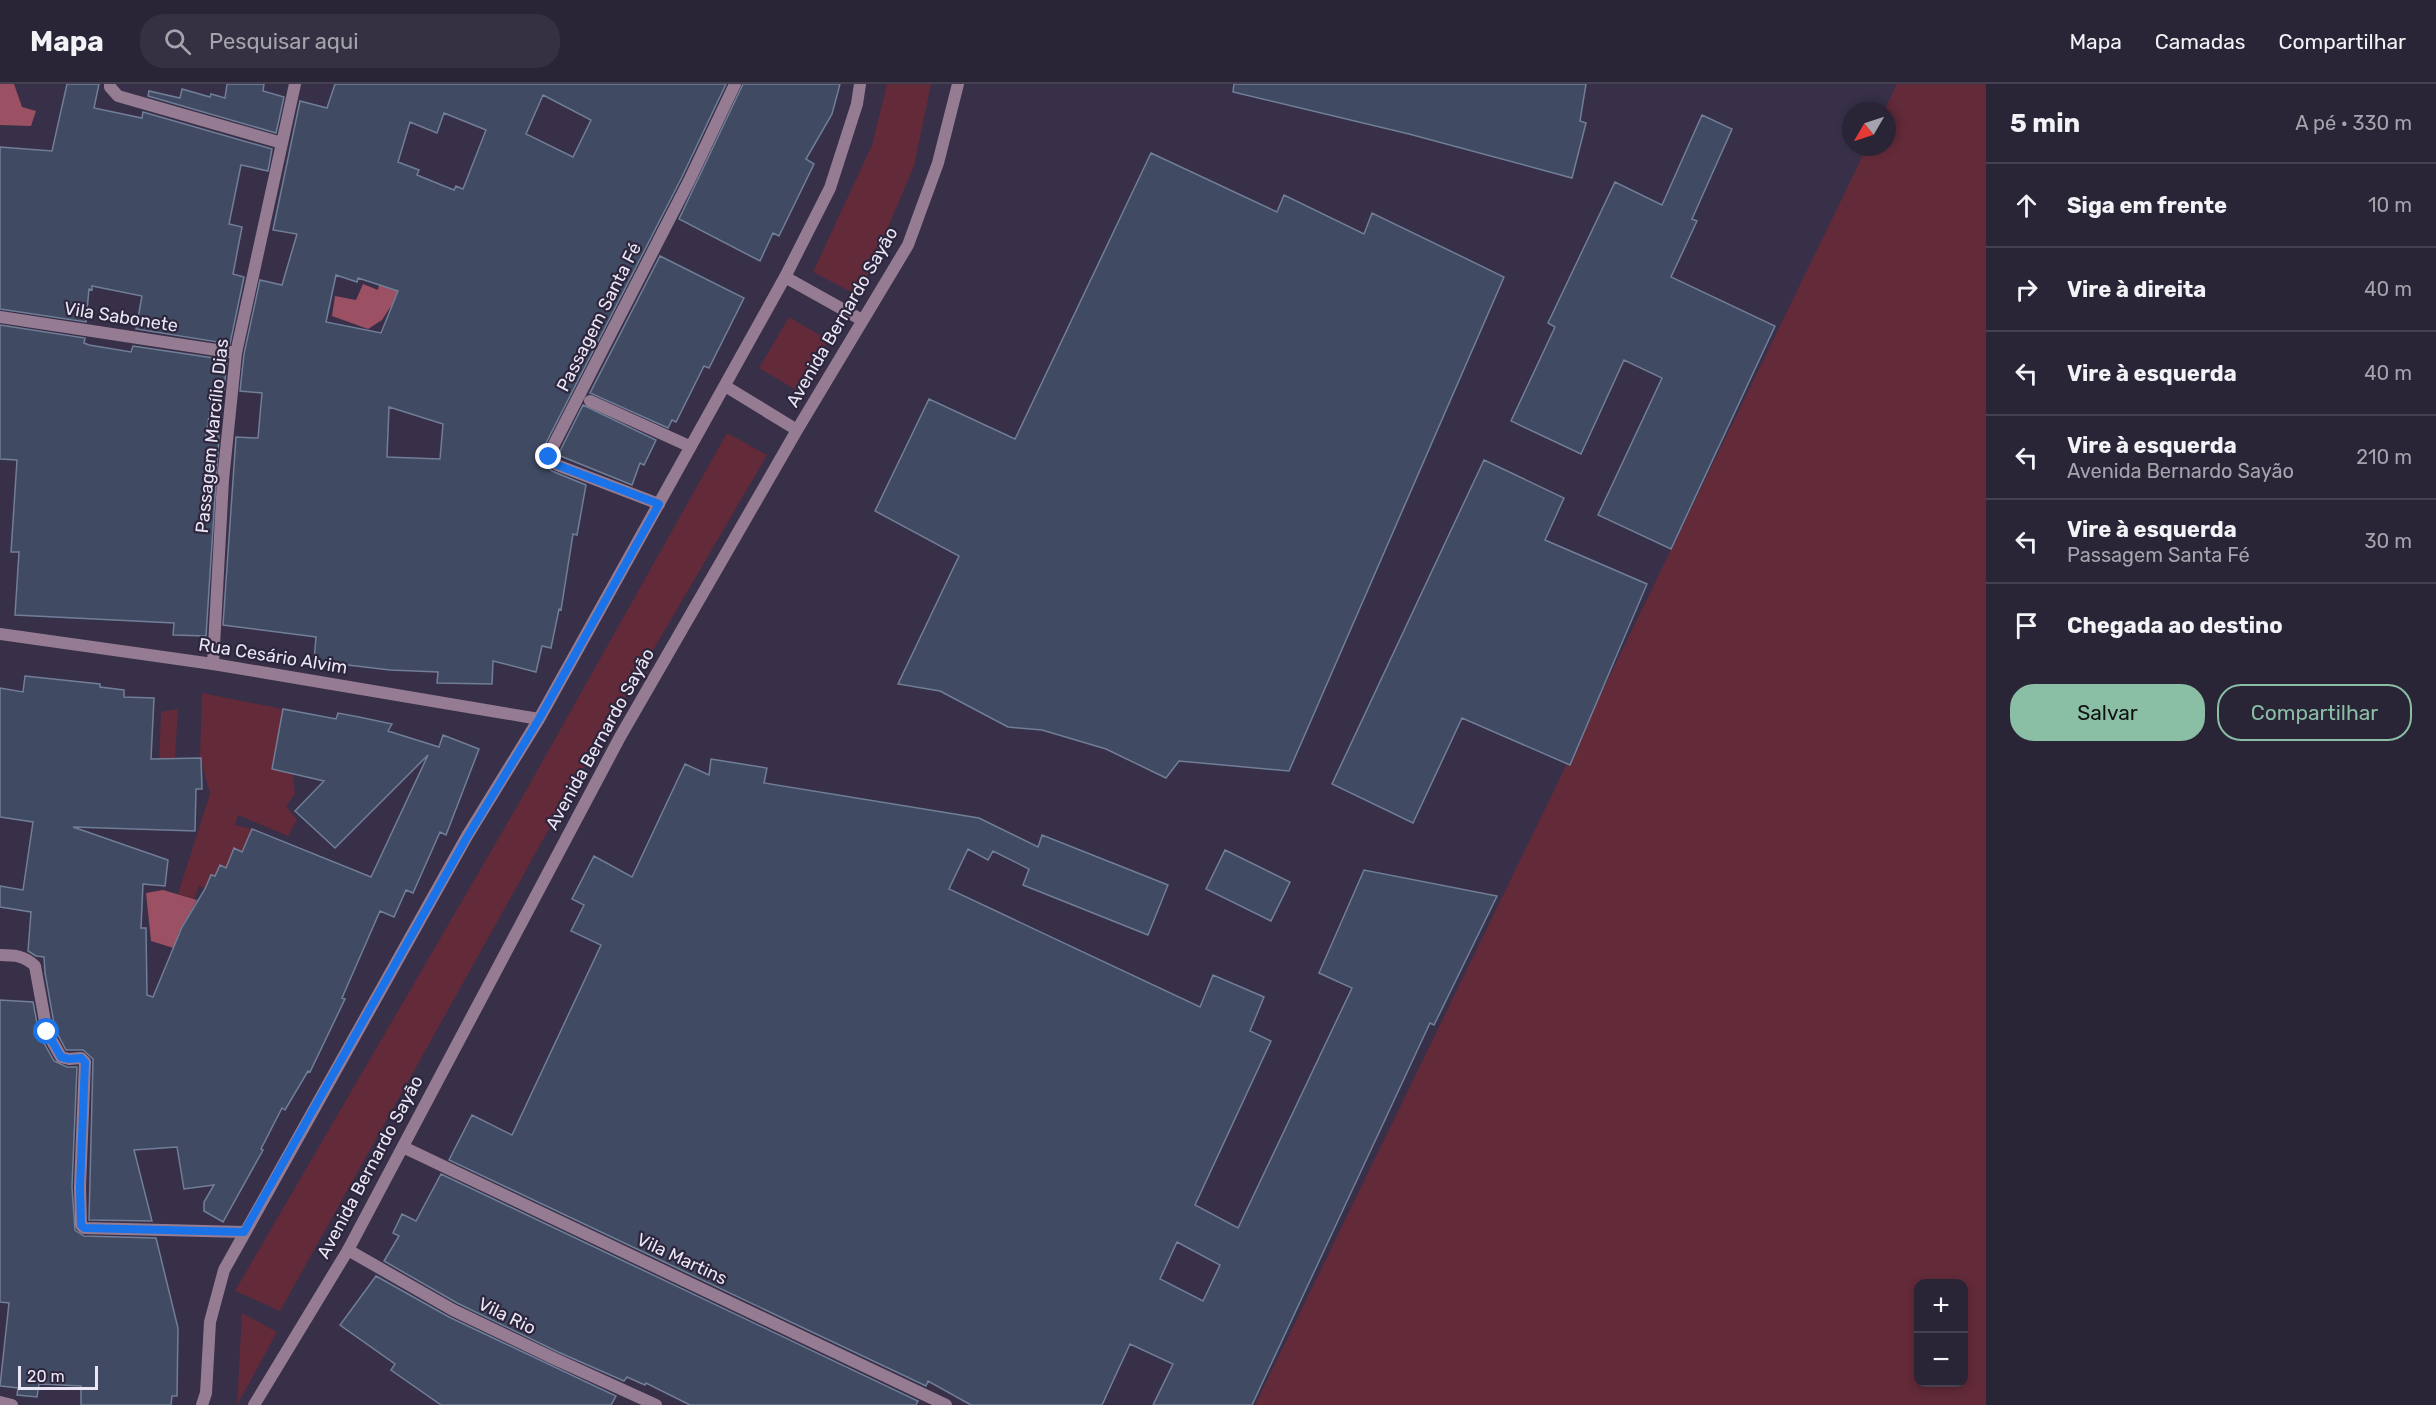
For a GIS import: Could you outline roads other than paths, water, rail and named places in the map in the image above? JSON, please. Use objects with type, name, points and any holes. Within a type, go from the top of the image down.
[{"type":"street","points":[[110,84],[118,96],[282,143]]},
{"type":"street","name":"Passagem Marcílio Dias","points":[[213,664],[223,480],[236,353],[295,84]]},
{"type":"street","name":"Passagem Santa Fé","points":[[659,504],[557,465],[551,460],[549,454],[683,192],[735,84]]},
{"type":"street","points":[[202,1405],[206,1393],[210,1322],[224,1270],[467,837],[539,719],[785,277],[830,188],[857,104],[860,84]]},
{"type":"street","name":"Avenida Bernardo Sayão","points":[[254,1405],[348,1250],[620,737],[797,430],[908,245],[938,164],[958,84]]},
{"type":"street","points":[[785,277],[862,320]]},
{"type":"street","name":"Vila Sabonete","points":[[0,317],[236,353]]},
{"type":"street","points":[[725,386],[797,430]]},
{"type":"street","points":[[590,401],[689,446]]},
{"type":"street","name":"Rua Cesário Alvim","points":[[0,634],[213,664],[539,719]]},
{"type":"street","points":[[0,955],[20,956],[28,959],[35,966],[49,1038],[61,1057],[81,1058],[85,1062],[80,1187],[81,1225],[84,1228],[244,1232]]},
{"type":"street","name":"Vila Martins","points":[[403,1147],[928,1401],[946,1405]]},
{"type":"street","name":"Vila Rio","points":[[348,1250],[453,1310],[656,1405]]},
{"type":"street","points":[[0,1402],[12,1405]]}]
